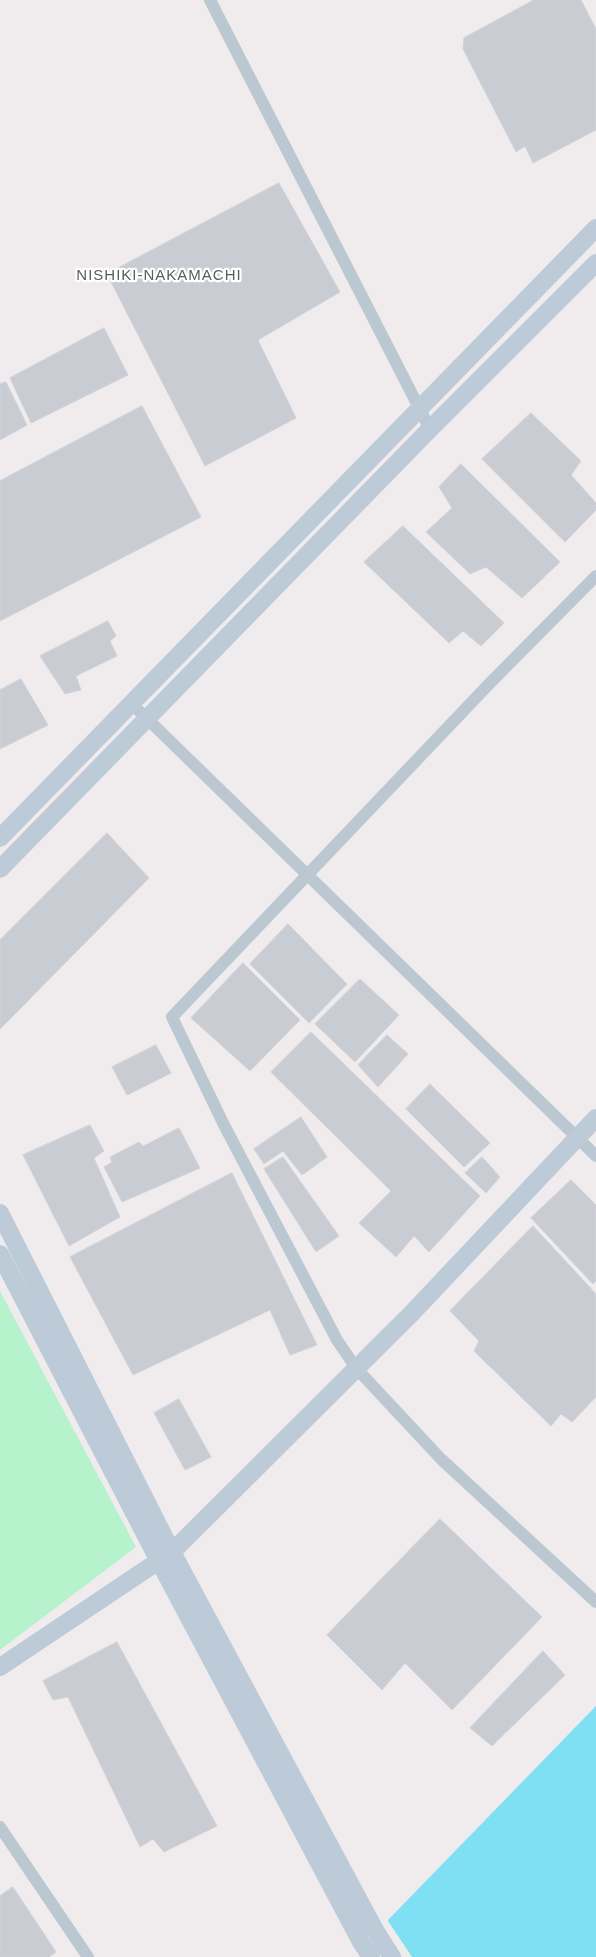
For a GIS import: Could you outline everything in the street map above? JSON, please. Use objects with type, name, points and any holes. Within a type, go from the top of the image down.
[{"type":"street","points":[[210,0],[430,429]]},
{"type":"street","points":[[0,838],[596,228]]},
{"type":"street","points":[[0,869],[430,429],[596,263]]},
{"type":"street","points":[[596,576],[307,874],[172,1017],[233,1142],[337,1340],[356,1368],[441,1459],[596,1602]]},
{"type":"street","points":[[132,704],[596,1156]]},
{"type":"street","points":[[0,1667],[165,1557],[412,1313],[596,1118]]},
{"type":"street","points":[[0,1212],[165,1557],[370,1957]]},
{"type":"street","points":[[0,1254],[165,1557],[392,1957]]},
{"type":"street","points":[[0,1827],[88,1957]]},
{"type":"green space","points":[[0,1291],[136,1547],[0,1650]]},
{"type":"water","points":[[596,1706],[596,1957],[352,1957]]},
{"type":"pier","points":[[386,1918],[412,1957],[353,1957],[351,1955]]},
{"type":"building","points":[[534,0],[581,0],[596,29],[596,130],[533,163],[525,146],[516,152],[463,49],[464,38]]},
{"type":"building","points":[[279,183],[340,292],[258,340],[296,418],[205,466],[107,274]]},
{"type":"building","points":[[104,328],[128,375],[31,423],[10,378]]},
{"type":"building","points":[[6,382],[27,425],[0,440],[0,384]]},
{"type":"building","points":[[142,406],[201,517],[0,621],[0,481]]},
{"type":"building","points":[[531,413],[581,461],[571,475],[596,503],[596,510],[565,542],[482,459]]},
{"type":"building","points":[[461,464],[560,562],[522,598],[486,567],[470,574],[426,532],[452,508],[439,487]]},
{"type":"building","points":[[403,526],[504,623],[481,646],[463,631],[449,643],[364,562]]},
{"type":"building","points":[[108,621],[116,636],[110,641],[117,656],[76,676],[81,690],[65,694],[40,656]]},
{"type":"building","points":[[21,679],[48,725],[0,749],[0,690]]},
{"type":"building","points":[[107,833],[149,878],[0,1029],[0,940]]},
{"type":"building","points":[[288,924],[347,984],[309,1023],[250,964]]},
{"type":"building","points":[[243,963],[300,1020],[250,1071],[191,1018]]},
{"type":"building","points":[[360,979],[399,1015],[355,1062],[315,1024]]},
{"type":"building","points":[[311,1032],[480,1196],[429,1252],[414,1236],[396,1257],[359,1223],[391,1191],[271,1072]]},
{"type":"building","points":[[387,1035],[408,1054],[378,1087],[358,1065]]},
{"type":"building","points":[[156,1045],[171,1073],[127,1095],[112,1067]]},
{"type":"building","points":[[430,1084],[490,1143],[464,1167],[406,1109]]},
{"type":"building","points":[[301,1117],[327,1157],[302,1175],[283,1151],[264,1164],[254,1149]]},
{"type":"building","points":[[90,1125],[104,1151],[94,1158],[120,1217],[69,1246],[23,1155]]},
{"type":"building","points":[[179,1128],[200,1168],[122,1202],[104,1167],[112,1162],[110,1157],[139,1142],[143,1146]]},
{"type":"building","points":[[283,1157],[339,1236],[316,1252],[264,1169]]},
{"type":"building","points":[[482,1157],[500,1177],[486,1193],[465,1173]]},
{"type":"building","points":[[232,1173],[317,1345],[290,1355],[270,1310],[133,1375],[70,1257]]},
{"type":"building","points":[[571,1180],[596,1205],[596,1281],[593,1284],[531,1218]]},
{"type":"building","points":[[533,1226],[596,1294],[596,1397],[572,1422],[561,1414],[551,1426],[474,1351],[479,1341],[450,1311]]},
{"type":"building","points":[[179,1399],[211,1457],[185,1470],[154,1413]]},
{"type":"building","points":[[440,1519],[542,1617],[452,1710],[405,1663],[382,1690],[327,1635]]},
{"type":"building","points":[[117,1642],[217,1826],[164,1852],[153,1839],[140,1847],[68,1697],[53,1700],[43,1681]]},
{"type":"building","points":[[543,1651],[565,1675],[492,1746],[470,1728]]},
{"type":"building","points":[[13,1887],[56,1952],[49,1957],[0,1957],[0,1896]]},
{"type":"district","name":"NISHIKI-NAKAMACHI","points":[[159,276]]}]
